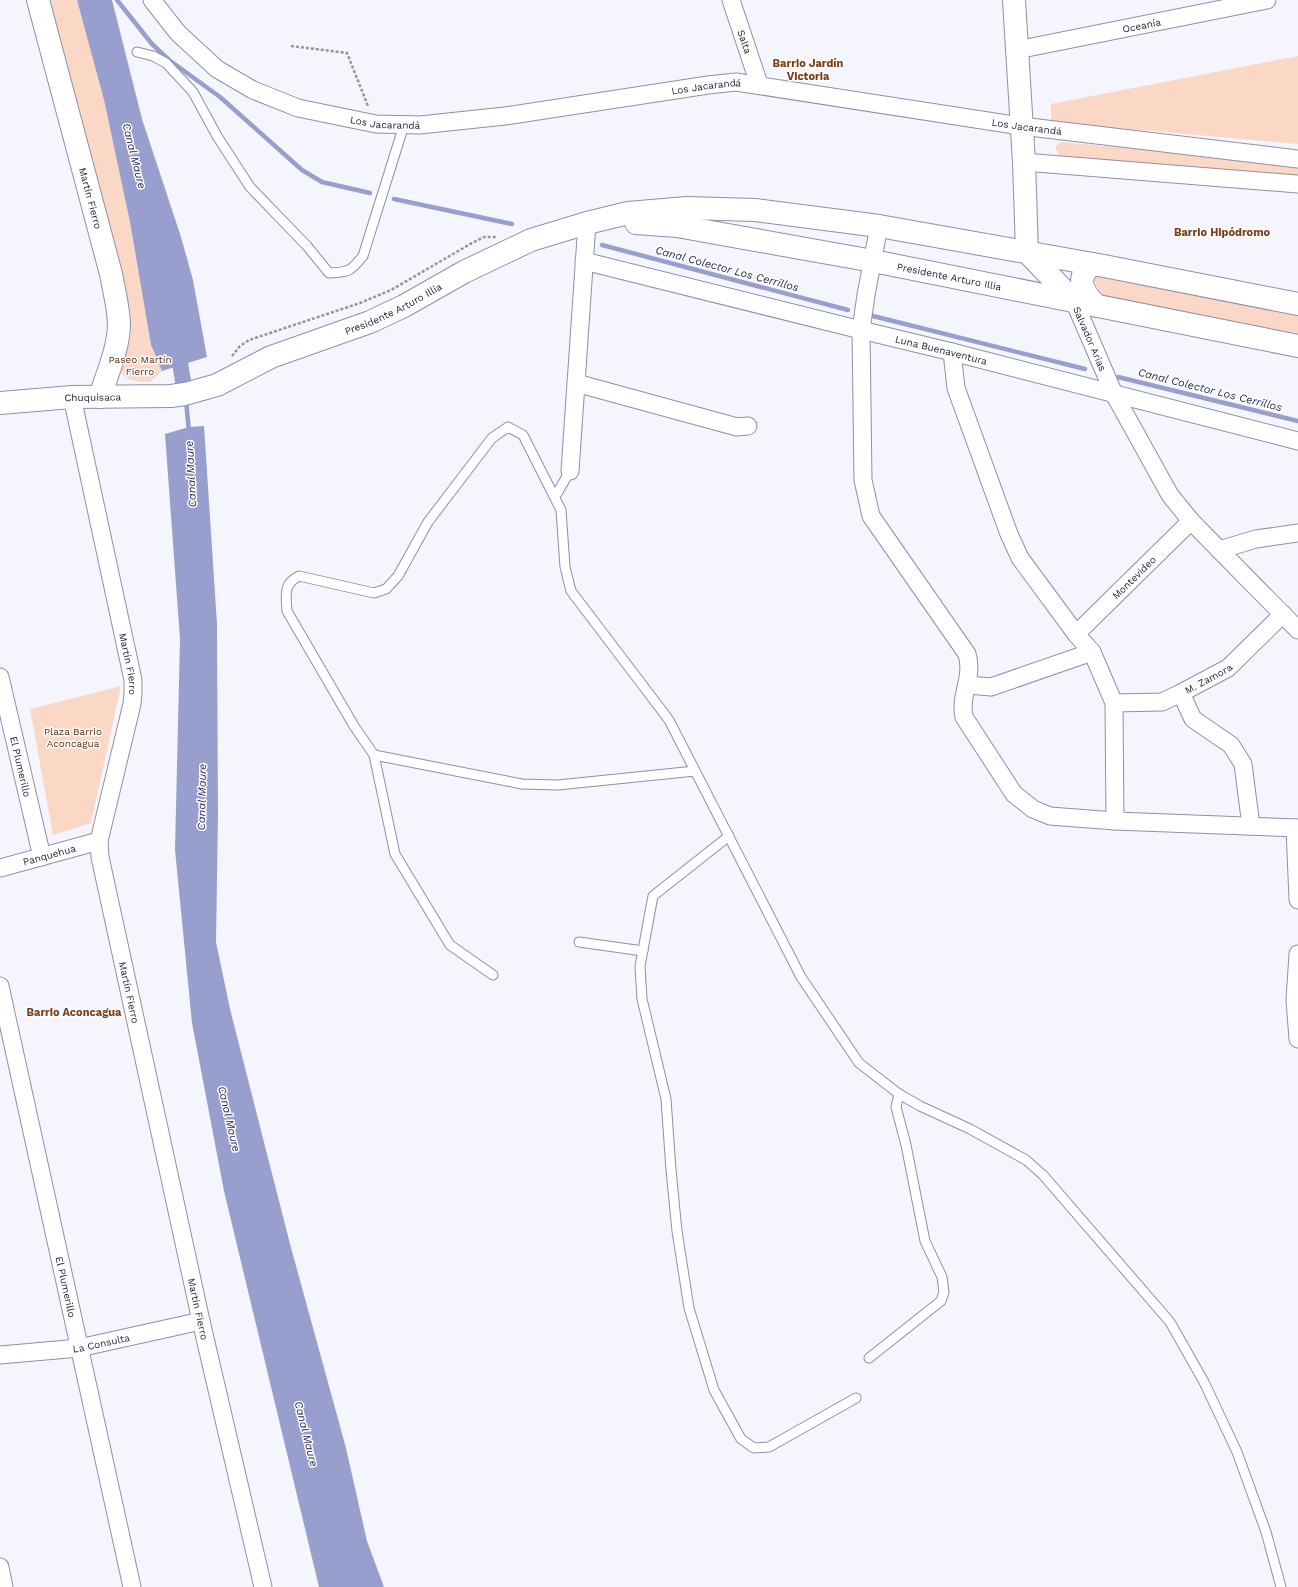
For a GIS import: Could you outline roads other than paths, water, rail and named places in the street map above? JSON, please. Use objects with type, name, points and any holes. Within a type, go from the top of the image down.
[{"type":"street","name":"Martín Fierro","points":[[38,0],[111,274],[118,308],[119,327],[117,340],[100,397]]},
{"type":"street","name":"Los Jacarandá","points":[[152,0],[178,33],[217,69],[252,90],[298,108],[376,124],[420,125],[505,116],[727,82],[759,84],[1021,126],[1298,159]]},
{"type":"street","name":"Salta","points":[[731,0],[759,84]]},
{"type":"street","points":[[1014,0],[1024,162],[1027,252]]},
{"type":"street","name":"Oceanía","points":[[1017,50],[1267,0]]},
{"type":"street","points":[[1024,162],[1298,184]]},
{"type":"street","name":"Presidente Arturo Illia","points":[[185,394],[217,386],[277,355],[370,322],[404,306],[464,272],[531,240],[628,213],[687,208],[755,210],[879,226],[1093,264],[1298,304]]},
{"type":"street","points":[[570,471],[584,261],[593,222]]},
{"type":"street","name":"Presidente Arturo Illia","points":[[593,222],[677,226],[873,261],[1298,346]]},
{"type":"street","points":[[879,226],[862,330],[863,480],[871,516],[967,654],[970,665],[968,685],[962,707],[964,716],[1014,794],[1033,809],[1050,816],[1115,821],[1297,828],[1298,900]]},
{"type":"street","name":"Salvador Arias","points":[[1027,252],[1074,301],[1114,394],[1170,495],[1191,521],[1298,630]]},
{"type":"street","name":"Luna Buenaventura","points":[[584,261],[952,352],[1298,442]]},
{"type":"street","points":[[1093,264],[1084,273],[1082,283],[1085,293],[1097,306]]},
{"type":"street","points":[[952,352],[956,388],[1009,534],[1020,558],[1076,634],[1092,652],[1114,703],[1115,821]]},
{"type":"street","points":[[576,383],[737,427],[748,426]]},
{"type":"street","name":"Chuquisaca","points":[[0,403],[72,397],[138,397],[185,394]]},
{"type":"street","name":"Martín Fierro","points":[[72,397],[133,680],[132,704],[99,841],[100,858],[201,1321],[263,1587]]},
{"type":"street","name":"Montevideo","points":[[1076,634],[1191,521]]},
{"type":"street","points":[[1219,550],[1256,539],[1298,533]]},
{"type":"street","name":"M. Zamora","points":[[1114,703],[1162,702],[1181,693],[1228,668],[1283,614]]},
{"type":"street","points":[[968,685],[991,687],[1092,652]]},
{"type":"street","name":"El Plumerillo","points":[[0,677],[42,857]]},
{"type":"street","points":[[1181,693],[1193,719],[1231,746],[1243,764],[1251,826]]},
{"type":"street","name":"Panquehua","points":[[0,868],[99,841]]},
{"type":"street","points":[[1298,959],[1295,1000],[1298,1039]]},
{"type":"street","name":"El Plumerillo","points":[[0,986],[132,1587]]},
{"type":"street","name":"La Consulta","points":[[0,1355],[79,1348],[201,1321]]},
{"type":"street","points":[[0,1567],[4,1587]]},
{"type":"lane","points":[[137,52],[153,56],[166,63],[193,92],[217,136],[250,187],[307,246],[329,273],[353,269],[363,256],[404,125]]},
{"type":"lane","points":[[493,975],[450,945],[395,854],[374,755],[354,726],[287,611],[286,590],[291,580],[299,576],[374,593],[386,589],[398,576],[428,522],[492,438],[508,427],[523,435],[561,510],[565,567],[571,591],[669,720],[801,977],[859,1063],[899,1094],[920,1106],[970,1129],[1026,1160],[1043,1175],[1170,1322],[1204,1382],[1237,1452],[1266,1532],[1282,1587]]},
{"type":"lane","points":[[554,497],[570,471]]},
{"type":"lane","points":[[374,755],[522,784],[558,785],[695,772]]},
{"type":"lane","points":[[729,836],[653,896],[640,966],[642,999],[666,1099],[677,1231],[689,1308],[714,1390],[741,1440],[754,1448],[769,1447],[856,1398]]},
{"type":"lane","points":[[579,942],[643,951]]},
{"type":"lane","points":[[869,1358],[941,1301],[944,1292],[942,1277],[925,1241],[906,1145],[896,1106],[899,1094]]},
{"type":"water","points":[[77,0],[112,0],[142,119],[181,237],[193,280],[207,357],[162,371],[151,345],[130,222],[104,100]]},
{"type":"water","points":[[204,426],[217,624],[218,815],[216,942],[230,1009],[290,1244],[346,1448],[367,1541],[384,1587],[319,1587],[224,1191],[192,1023],[175,850],[180,639],[165,434],[189,427]]},
{"type":"waterway","name":"Canal Colector Los Cerrillos","points":[[117,0],[152,44],[169,60],[220,97],[302,170],[322,182],[370,193]]},
{"type":"waterway","name":"Canal Colector Los Cerrillos","points":[[394,199],[512,224]]},
{"type":"waterway","name":"Canal Colector Los Cerrillos","points":[[602,245],[848,310]]},
{"type":"waterway","name":"Canal Colector Los Cerrillos","points":[[873,316],[1085,369]]},
{"type":"waterway","name":"Canal Maure","points":[[177,344],[185,394]]},
{"type":"waterway","name":"Canal Colector Los Cerrillos","points":[[1118,377],[1298,421]]},
{"type":"waterway","name":"Canal Maure","points":[[186,400],[189,432]]},
{"type":"district","name":"Barrio Jardín Victoria","points":[[808,69]]},
{"type":"district","name":"Barrio Hipódromo","points":[[1222,232]]},
{"type":"district","name":"Barrio Aconcagua","points":[[74,1012]]},
{"type":"park label","name":"Paseo Martín Fierro","points":[[140,364]]},
{"type":"park label","name":"Plaza Barrio Aconcagua","points":[[73,736]]}]
